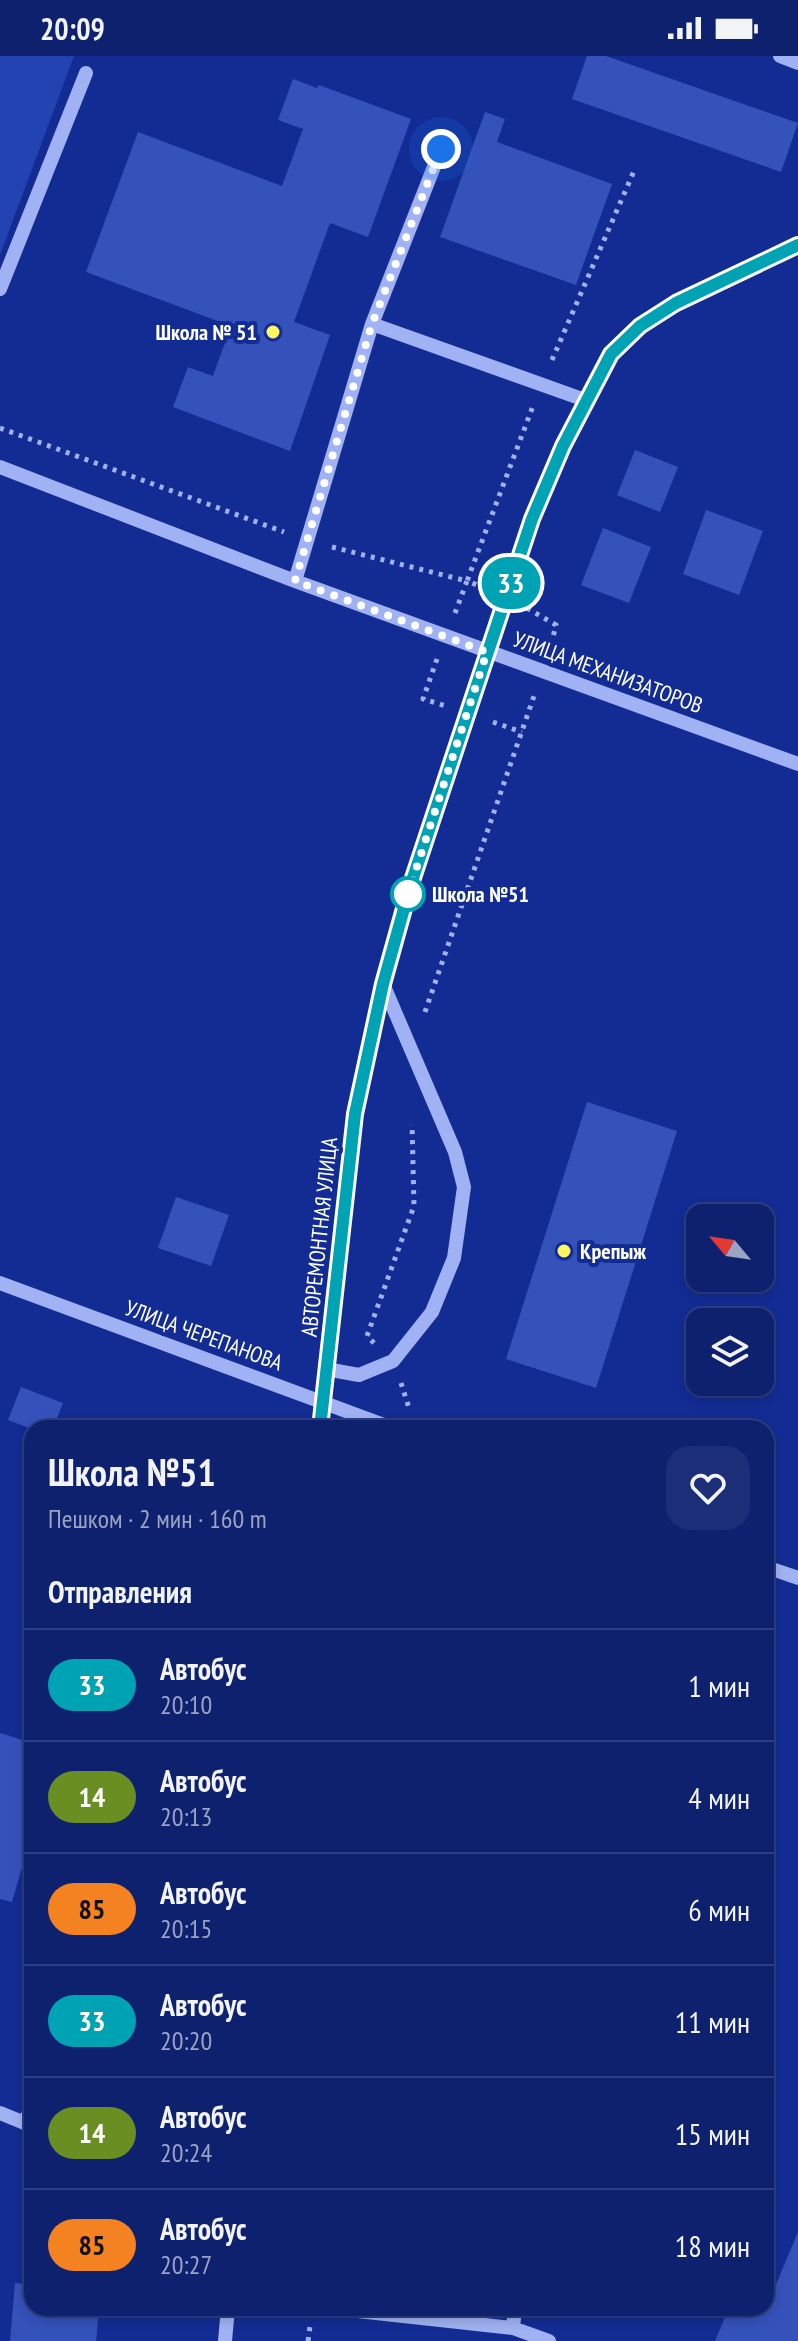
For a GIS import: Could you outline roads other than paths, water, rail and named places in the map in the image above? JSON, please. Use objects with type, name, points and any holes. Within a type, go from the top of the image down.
[{"type":"street","points":[[780,56],[798,63]]},
{"type":"street","points":[[0,289],[86,73]]},
{"type":"street","points":[[295,581],[372,324],[441,149]]},
{"type":"street","name":"АВТОРЕМОНТНАЯ УЛИЦА","points":[[321,1420],[355,1114],[383,984],[410,887],[532,519],[585,400],[611,354],[640,326],[676,303],[798,245]]},
{"type":"street","points":[[372,324],[585,400]]},
{"type":"street","name":"УЛИЦА МЕХАНИЗАТОРОВ","points":[[0,467],[295,581],[798,764]]},
{"type":"street","points":[[326,1369],[359,1375],[393,1361],[432,1312],[454,1258],[464,1187],[455,1152],[383,984]]},
{"type":"street","name":"УЛИЦА ЧЕРЕПАНОВА","points":[[0,1283],[371,1420]]},
{"type":"street","points":[[774,1570],[798,1578]]},
{"type":"street","points":[[0,2113],[24,2123]]},
{"type":"street","points":[[225,2341],[227,2316]]},
{"type":"street","points":[[403,2316],[513,2328],[549,2341]]},
{"type":"street","points":[[513,2328],[514,2316]]},
{"type":"place","name":"Школа № 51","points":[[273,332]]},
{"type":"place","name":"Школа №51","points":[[408,894]]},
{"type":"place","name":"Крепыж","points":[[564,1251]]}]
